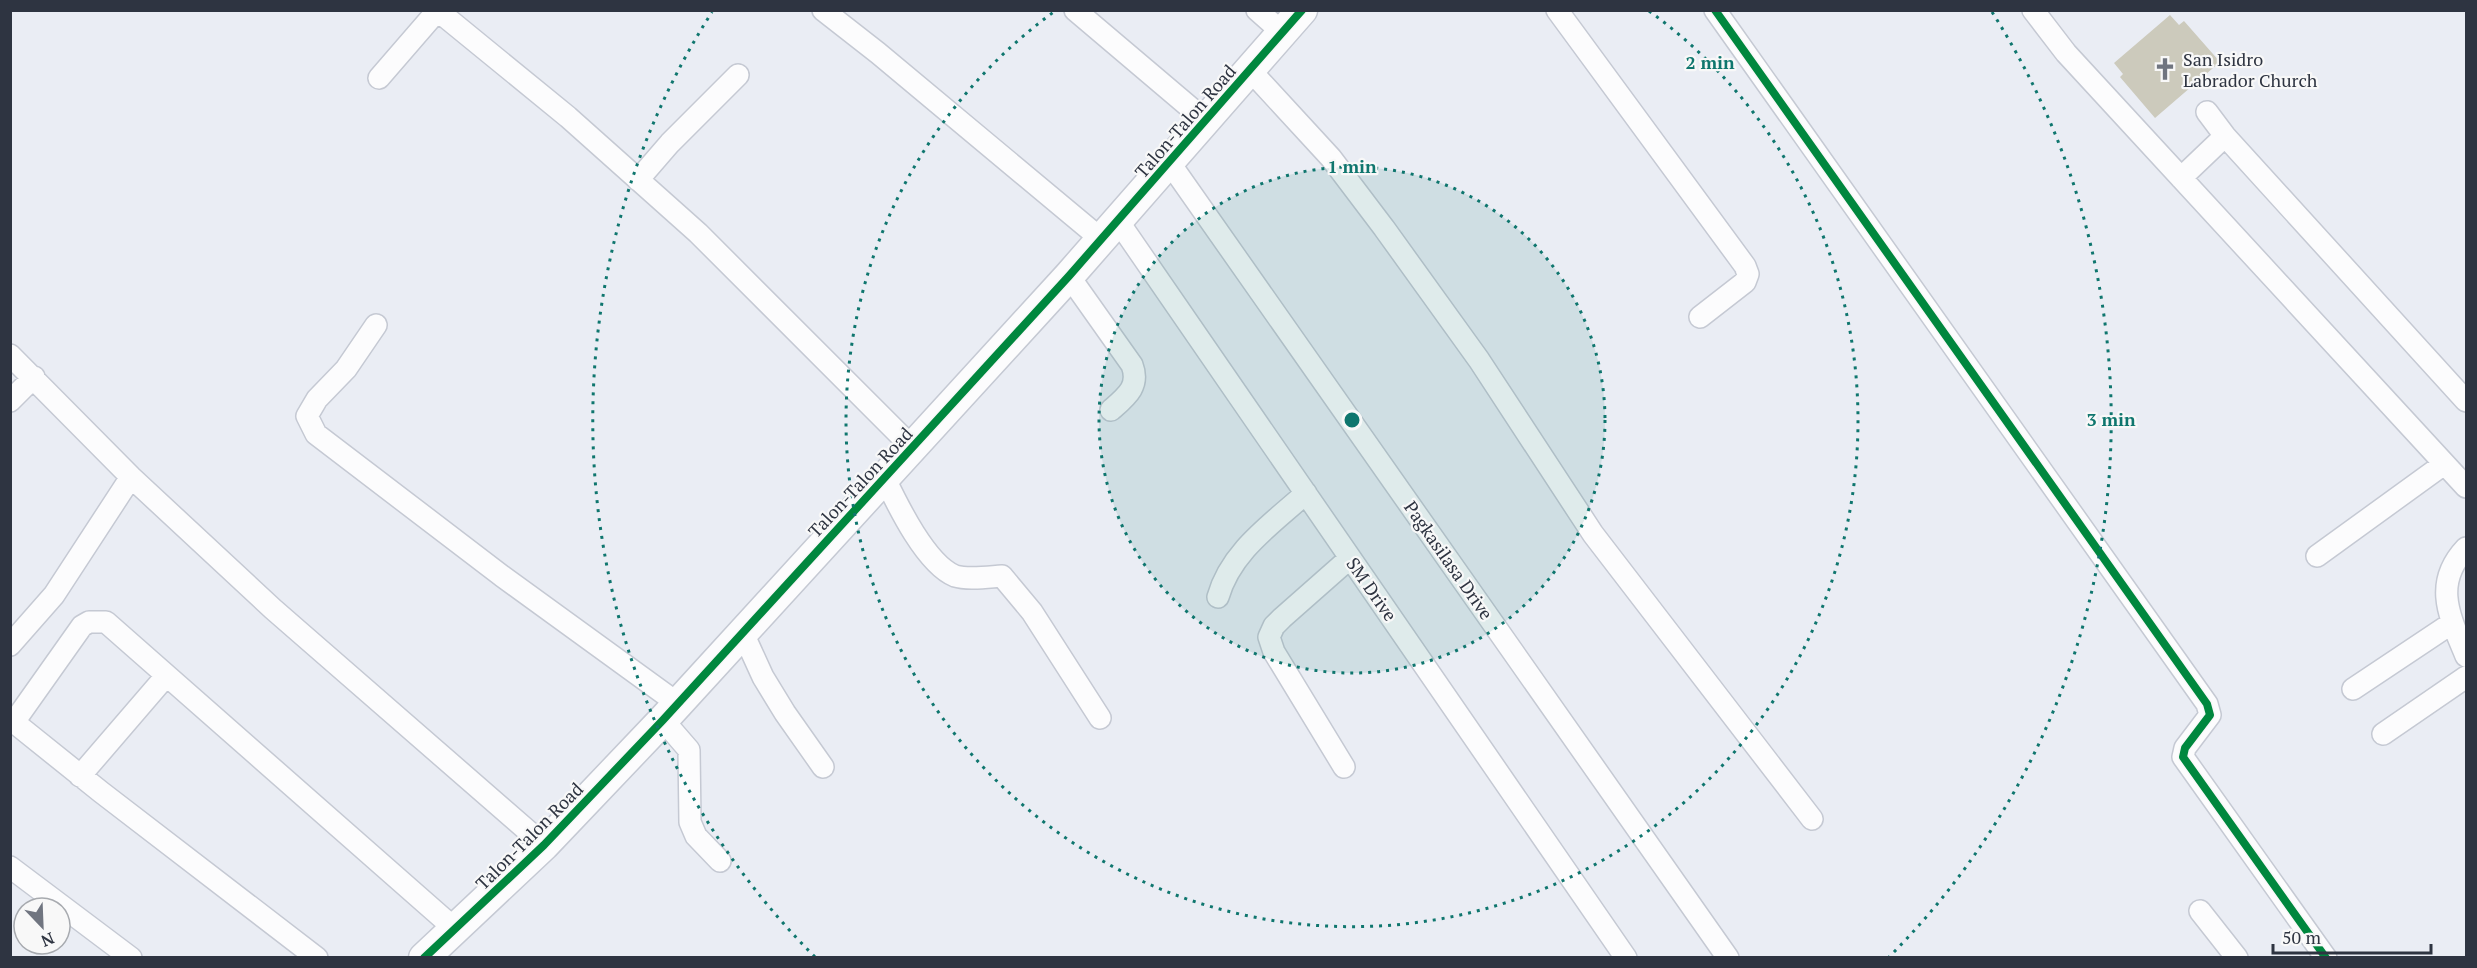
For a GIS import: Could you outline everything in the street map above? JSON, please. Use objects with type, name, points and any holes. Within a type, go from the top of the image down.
[{"type":"street","name":"SM Drive","points":[[823,10],[1110,230],[1306,493],[1626,957]]},
{"type":"street","points":[[1075,10],[1206,121]]},
{"type":"street","points":[[1257,10],[1283,33]]},
{"type":"street","name":"Talon-Talon Road","points":[[423,957],[544,846],[670,711],[1069,276],[1302,10]]},
{"type":"street","points":[[1557,10],[1745,266],[1748,274],[1745,282],[1700,317]]},
{"type":"street","points":[[1714,10],[2207,704],[2210,715],[2185,748],[2182,757],[2326,957]]},
{"type":"street","points":[[2033,10],[2066,53],[2466,487]]},
{"type":"street","points":[[379,78],[437,11],[568,117],[698,233],[913,448]]},
{"type":"street","points":[[1250,70],[1331,158],[1479,360],[1593,534],[1812,819]]},
{"type":"street","points":[[638,180],[670,143],[738,75]]},
{"type":"street","points":[[2207,112],[2225,136],[2466,401]]},
{"type":"street","points":[[2181,178],[2225,136]]},
{"type":"street","name":"Pagkasilasa Drive","points":[[1169,162],[1728,957]]},
{"type":"street","points":[[1069,276],[1132,364],[1136,375],[1132,388],[1111,410]]},
{"type":"street","points":[[376,325],[346,369],[317,399],[307,416],[316,434],[502,576],[670,711],[689,750],[689,808],[693,829],[696,836],[720,861]]},
{"type":"street","points":[[10,355],[131,477],[273,609],[544,846]]},
{"type":"street","points":[[10,400],[34,377]]},
{"type":"street","points":[[2317,556],[2444,464]]},
{"type":"street","points":[[10,645],[54,595],[131,477]]},
{"type":"street","points":[[885,479],[913,531],[941,568],[957,577],[1002,576],[1032,612],[1100,718]]},
{"type":"street","points":[[1218,597],[1231,565],[1251,542],[1306,493]]},
{"type":"street","points":[[2466,548],[2459,556],[2446,586],[2446,600],[2452,622],[2466,656]]},
{"type":"street","points":[[1344,767],[1274,652],[1269,637],[1274,626],[1282,618],[1350,558]]},
{"type":"street","points":[[318,957],[80,776],[12,721],[82,626],[89,622],[106,622],[454,929]]},
{"type":"street","points":[[2353,689],[2452,622]]},
{"type":"street","points":[[742,631],[763,677],[823,767]]},
{"type":"street","points":[[80,776],[165,676]]},
{"type":"street","points":[[2383,734],[2466,677]]},
{"type":"street","points":[[10,867],[131,957]]},
{"type":"street","points":[[2200,912],[2237,957]]},
{"type":"building","name":"San Isidro Labrador Church","points":[[2170,15],[2179,25],[2184,21],[2220,62],[2155,118],[2120,77],[2123,74],[2114,63]]},
{"type":"cycle path","points":[[424,958],[544,845],[663,720],[1069,276],[1302,10]]},
{"type":"cycle path","points":[[1715,10],[2207,704],[2210,715],[2185,748],[2183,757],[2326,958]]},
{"type":"place","name":"San Isidro Labrador Church","points":[[2165,69]]}]
